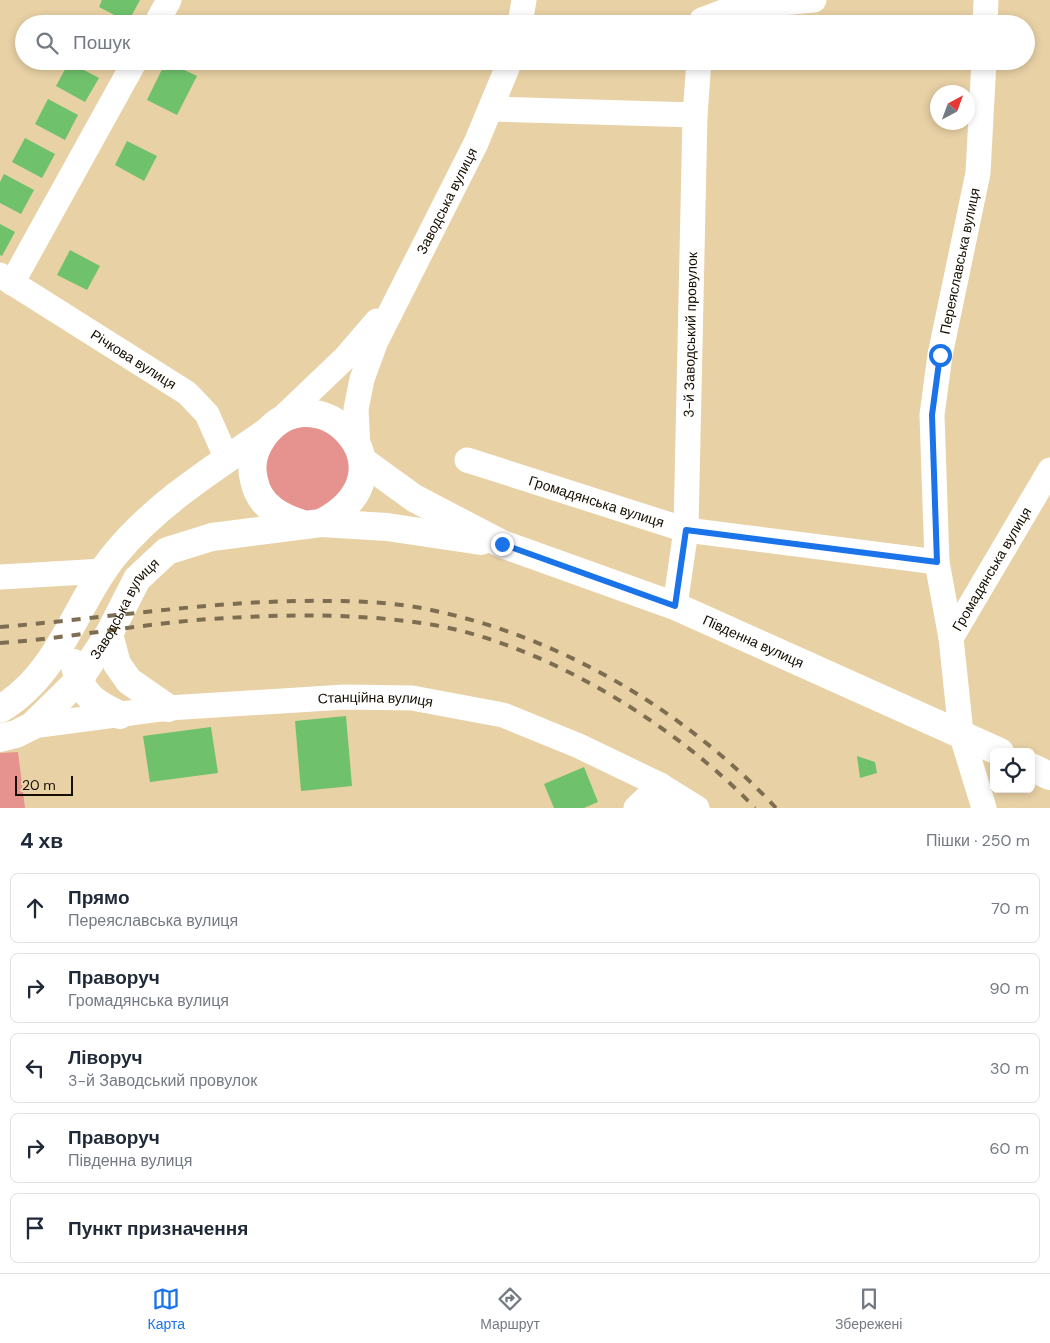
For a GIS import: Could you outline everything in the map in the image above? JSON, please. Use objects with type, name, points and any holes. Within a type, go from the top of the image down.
[{"type":"main road","points":[[300,414],[316,414],[334,420],[349,432],[360,453],[358,490],[337,514],[314,524],[287,520],[272,510],[260,497],[254,481],[252,464],[256,447],[274,426],[300,414]]},
{"type":"main road","name":"Заводська вулиця","points":[[0,709],[35,680],[67,638],[103,571],[117,552],[152,516],[199,477],[274,426]]},
{"type":"main road","name":"Південна вулиця","points":[[360,453],[414,498],[502,544],[675,606],[992,748]]},
{"type":"main road","name":"Заводська вулиця","points":[[0,738],[16,734],[32,726],[78,681],[109,634],[137,580],[167,551],[212,538],[314,524]]},
{"type":"main road","name":"Південна вулиця","points":[[314,524],[387,527],[502,544]]},
{"type":"main road","points":[[109,634],[117,664],[129,681],[168,708]]},
{"type":"main road","points":[[67,638],[78,681],[89,699],[120,715]]},
{"type":"main road","points":[[1035,769],[1050,776]]},
{"type":"street","points":[[161,15],[169,0]]},
{"type":"street","points":[[522,15],[524,0]]},
{"type":"street","points":[[715,15],[736,7],[814,0]]},
{"type":"street","points":[[986,0],[986,15]]},
{"type":"street","name":"Річкова вулиця","points":[[130,70],[6,279],[187,393],[207,414],[228,459]]},
{"type":"street","name":"Заводська вулиця","points":[[360,453],[356,410],[362,379],[376,341],[492,109],[507,70]]},
{"type":"street","name":"3-й Заводський провулок","points":[[675,606],[686,530],[695,115],[698,70]]},
{"type":"street","name":"Переяславська вулиця","points":[[951,638],[937,562],[932,415],[940,355],[978,173],[984,70]]},
{"type":"street","points":[[492,109],[695,115]]},
{"type":"street","name":"Заводська вулиця","points":[[274,426],[346,357],[399,293]]},
{"type":"street","name":"Громадянська вулиця","points":[[467,460],[686,530],[937,562]]},
{"type":"street","name":"Громадянська вулиця","points":[[961,733],[951,638],[1050,470]]},
{"type":"street","points":[[0,577],[103,571]]},
{"type":"street","name":"Станційна вулиця","points":[[32,726],[168,708],[345,697],[412,698],[503,715],[579,746],[663,797],[697,808]]},
{"type":"street","points":[[961,733],[984,808]]},
{"type":"street","points":[[636,808],[663,797]]},
{"type":"shaded area","points":[[300,414],[358,446],[337,514],[272,510],[257,447]]},
{"type":"shaded area","points":[[18,752],[25,808],[0,808],[0,753]]},
{"type":"building","points":[[102,0],[140,0],[132,15],[114,15],[99,7]]},
{"type":"building","points":[[65,70],[84,70],[99,78],[85,102],[56,86]]},
{"type":"building","points":[[162,70],[185,70],[197,76],[177,115],[147,100]]},
{"type":"building","points":[[48,99],[78,115],[65,140],[35,124]]},
{"type":"building","points":[[25,138],[55,154],[42,178],[12,162]]},
{"type":"building","points":[[127,141],[157,156],[144,181],[115,165]]},
{"type":"building","points":[[4,174],[34,190],[21,214],[0,203],[0,182]]},
{"type":"building","points":[[0,224],[15,232],[2,256],[0,255]]},
{"type":"building","points":[[70,250],[100,266],[87,290],[57,275]]},
{"type":"building","points":[[346,716],[352,786],[301,791],[295,721]]},
{"type":"building","points":[[211,727],[218,773],[150,782],[143,736]]},
{"type":"building","points":[[857,756],[875,762],[877,773],[860,778]]},
{"type":"building","points":[[584,767],[598,802],[584,808],[554,808],[544,784]]},
{"type":"railway","points":[[0,627],[206,606],[289,601],[369,602],[431,610],[479,622],[527,639],[574,659],[618,683],[662,710],[702,740],[741,773],[776,808]]},
{"type":"railway","points":[[0,643],[184,621],[266,616],[379,618],[434,625],[477,635],[521,650],[565,670],[608,693],[649,719],[688,748],[723,777],[755,808]]},
{"type":"route","points":[[502,544],[675,606],[686,530],[937,562],[932,415],[940,355]]}]
